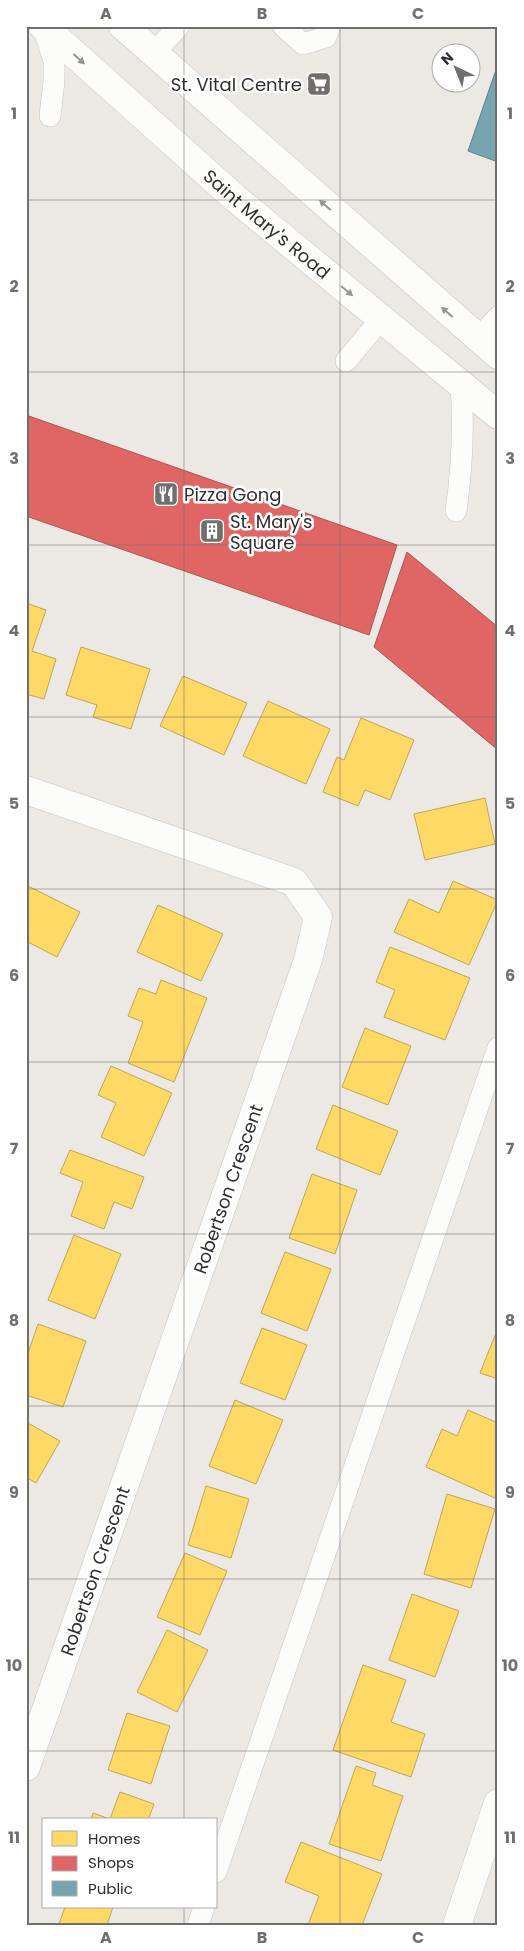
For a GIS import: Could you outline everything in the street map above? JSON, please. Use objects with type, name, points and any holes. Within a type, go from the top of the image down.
[{"type":"street","name":"Saint Mary's Road","points":[[43,26],[203,170],[498,415]]},
{"type":"street","points":[[123,26],[488,347]]},
{"type":"street","name":"Robertson Crescent","points":[[26,790],[294,882],[318,917],[308,960],[26,1767]]},
{"type":"street","points":[[457,1925],[498,1803]]},
{"type":"lane","points":[[43,26],[54,61],[50,116]]},
{"type":"lane","points":[[153,54],[179,26]]},
{"type":"lane","points":[[283,26],[303,44],[326,37],[330,26]]},
{"type":"lane","points":[[488,347],[498,317]]},
{"type":"lane","points":[[346,361],[381,319]]},
{"type":"lane","points":[[456,511],[462,469],[463,418],[461,385]]},
{"type":"lane","points":[[218,1866],[498,1048]]},
{"type":"lane","points":[[198,1925],[204,1908]]},
{"type":"building: Homes","points":[[26,603],[46,610],[32,651],[56,659],[44,699],[26,694]]},
{"type":"building: Homes","points":[[81,647],[150,669],[131,729],[93,717],[97,705],[66,695]]},
{"type":"building: Homes","points":[[183,676],[247,703],[224,755],[160,726]]},
{"type":"building: Homes","points":[[268,701],[330,729],[306,784],[243,756]]},
{"type":"building: Homes","points":[[361,718],[414,740],[390,800],[365,790],[358,806],[323,792],[337,757],[344,760]]},
{"type":"building: Homes","points":[[485,798],[495,844],[425,860],[414,814]]},
{"type":"building: Homes","points":[[453,881],[498,900],[469,965],[394,932],[409,899],[439,913]]},
{"type":"building: Homes","points":[[26,885],[80,912],[57,957],[26,941]]},
{"type":"building: Homes","points":[[158,905],[223,934],[201,981],[137,952]]},
{"type":"building: Homes","points":[[390,947],[470,978],[445,1040],[384,1017],[395,990],[376,982]]},
{"type":"building: Homes","points":[[161,980],[207,998],[174,1082],[128,1063],[143,1022],[128,1016],[139,988],[156,994]]},
{"type":"building: Homes","points":[[365,1028],[411,1046],[388,1105],[342,1087]]},
{"type":"building: Homes","points":[[111,1066],[172,1093],[144,1156],[101,1137],[116,1103],[98,1095]]},
{"type":"building: Homes","points":[[333,1105],[398,1131],[380,1175],[316,1149]]},
{"type":"building: Homes","points":[[70,1150],[144,1177],[132,1209],[114,1202],[104,1229],[71,1216],[83,1182],[60,1173]]},
{"type":"building: Homes","points":[[312,1174],[357,1190],[335,1254],[289,1238]]},
{"type":"building: Homes","points":[[74,1235],[121,1254],[95,1319],[48,1300]]},
{"type":"building: Homes","points":[[285,1252],[331,1269],[307,1331],[261,1313]]},
{"type":"building: Homes","points":[[38,1324],[86,1341],[63,1407],[26,1395],[26,1359]]},
{"type":"building: Homes","points":[[262,1328],[307,1345],[285,1400],[240,1383]]},
{"type":"building: Homes","points":[[498,1328],[498,1379],[480,1373]]},
{"type":"building: Homes","points":[[235,1400],[283,1420],[256,1484],[209,1466]]},
{"type":"building: Homes","points":[[468,1410],[498,1423],[498,1443],[496,1447],[498,1448],[497,1499],[426,1467],[442,1429],[457,1436]]},
{"type":"building: Homes","points":[[26,1422],[60,1441],[36,1483],[26,1477]]},
{"type":"building: Homes","points":[[206,1486],[249,1499],[231,1558],[188,1545]]},
{"type":"building: Homes","points":[[447,1494],[495,1509],[471,1588],[424,1574]]},
{"type":"building: Homes","points":[[185,1553],[227,1571],[200,1635],[157,1617]]},
{"type":"building: Homes","points":[[412,1594],[459,1611],[435,1677],[389,1660]]},
{"type":"building: Homes","points":[[167,1630],[208,1650],[177,1712],[137,1692]]},
{"type":"building: Homes","points":[[363,1665],[406,1680],[391,1722],[425,1734],[411,1777],[333,1750]]},
{"type":"building: Homes","points":[[127,1713],[170,1726],[151,1784],[108,1770]]},
{"type":"building: Homes","points":[[356,1766],[376,1773],[372,1785],[403,1796],[381,1861],[329,1844]]},
{"type":"building: Homes","points":[[120,1792],[154,1804],[149,1818],[110,1818]]},
{"type":"building: Homes","points":[[93,1813],[107,1818],[92,1818]]},
{"type":"building: Homes","points":[[301,1842],[382,1874],[362,1925],[308,1925],[319,1896],[285,1882]]},
{"type":"building: Homes","points":[[65,1908],[113,1908],[107,1925],[59,1924]]},
{"type":"building: Shops","name":"St. Mary's Square","points":[[26,415],[397,545],[369,635],[26,516]]},
{"type":"building: Shops","points":[[407,552],[498,627],[498,750],[374,647]]},
{"type":"building: Public","points":[[498,64],[498,162],[468,151]]},
{"type":"place","name":"St. Vital Centre","points":[[319,84]]},
{"type":"place","name":"Pizza Gong","points":[[166,494]]},
{"type":"place","name":"St. Mary's Square","points":[[212,531]]}]
